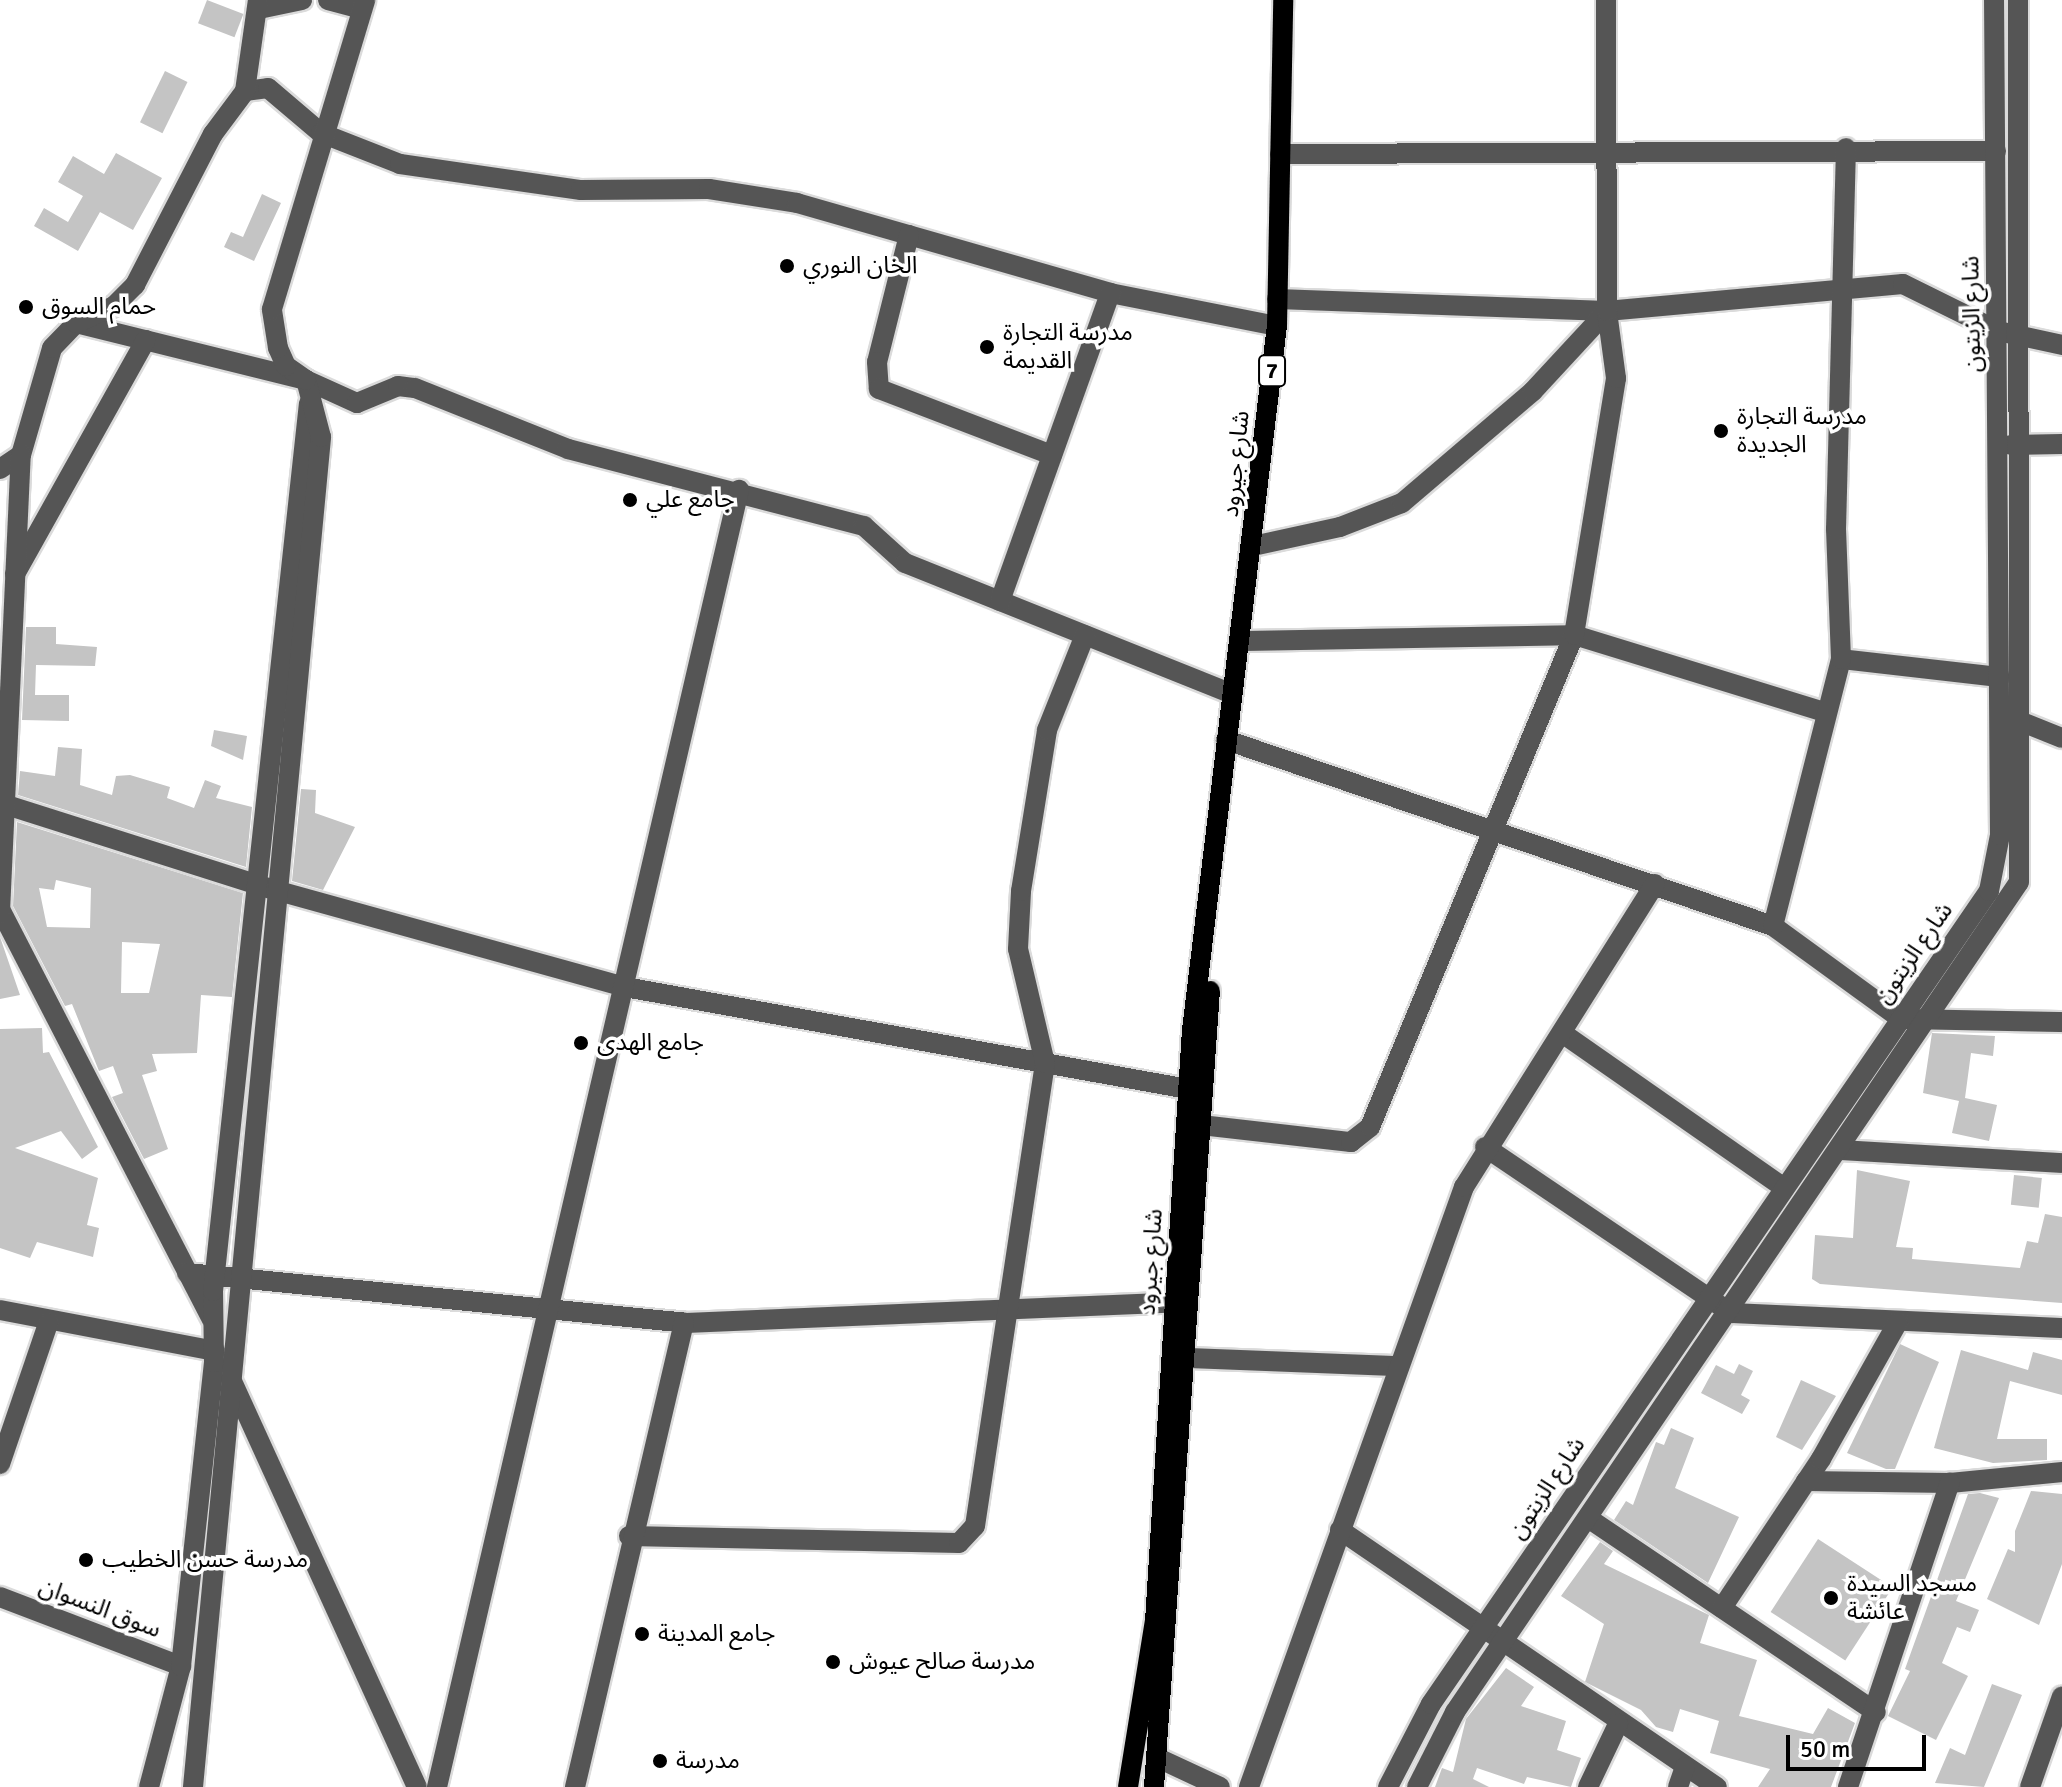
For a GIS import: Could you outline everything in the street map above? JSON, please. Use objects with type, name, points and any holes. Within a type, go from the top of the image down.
[{"type":"main road","name":"شارع جيرود","points":[[1128,1787],[1155,1621],[1188,1089],[1226,740],[1253,546],[1277,326],[1283,0]]},
{"type":"main road","name":"شارع جيرود","points":[[1154,1787],[1160,1759],[1226,740]]},
{"type":"street","points":[[213,1322],[0,911],[11,581],[21,455],[52,348],[76,323],[114,306],[135,285],[213,134],[245,91],[260,3],[302,0]]},
{"type":"street","points":[[193,1787],[236,1323],[266,886],[309,403],[306,380],[286,366],[272,309],[321,133],[363,4],[328,0]]},
{"type":"street","points":[[1201,1125],[1361,1139],[1494,831],[1574,635],[1616,378],[1607,311],[1610,148],[1606,0]]},
{"type":"street","name":"شارع الزيتون","points":[[1388,1787],[1483,1627],[1989,891],[1996,867],[2000,677],[1994,0]]},
{"type":"street","name":"شارع الزيتون","points":[[1417,1787],[1455,1712],[1842,1150],[2019,882],[2022,445],[2018,0]]},
{"type":"street","points":[[245,91],[268,88],[321,133],[400,164],[581,190],[709,189],[909,235],[1110,293],[1277,326]]},
{"type":"street","points":[[1280,154],[1610,148],[1996,151]]},
{"type":"street","points":[[1773,926],[1825,712],[1841,659],[1840,290],[1846,148]]},
{"type":"street","points":[[909,235],[877,362],[879,389],[1052,455]]},
{"type":"street","points":[[1277,299],[1607,311],[1903,284],[1998,331],[2062,345]]},
{"type":"street","points":[[1000,601],[1110,293]]},
{"type":"street","points":[[1253,546],[1340,527],[1402,503],[1533,391],[1607,311]]},
{"type":"street","points":[[76,323],[306,380],[357,403],[398,386],[415,388],[568,449],[739,490],[864,526],[905,563],[1232,694]]},
{"type":"street","points":[[11,581],[146,340]]},
{"type":"street","points":[[1999,446],[2062,444]]},
{"type":"street","points":[[0,469],[21,455]]},
{"type":"street","points":[[437,1787],[551,1309],[739,490]]},
{"type":"street","points":[[629,1536],[959,1543],[975,1526],[1045,1063],[1018,949],[1021,891],[1047,730],[1085,635]]},
{"type":"street","points":[[1240,641],[1574,635],[1825,712]]},
{"type":"street","points":[[1841,659],[2000,677]]},
{"type":"street","points":[[2022,722],[2062,738]]},
{"type":"street","points":[[1226,740],[1773,926],[1901,1019],[2062,1022]]},
{"type":"street","points":[[2,803],[266,886],[625,987],[1188,1089]]},
{"type":"street","points":[[1249,1787],[1397,1366],[1485,1147],[1565,1035],[1655,884]]},
{"type":"street","points":[[149,1787],[181,1666],[215,1351],[216,1273],[266,886]]},
{"type":"street","points":[[1565,1035],[1783,1187]]},
{"type":"street","points":[[1485,1147],[1706,1301],[1731,1313],[2062,1328]]},
{"type":"street","points":[[1842,1150],[2062,1163]]},
{"type":"street","points":[[187,1273],[216,1273],[684,1323],[1175,1302]]},
{"type":"street","points":[[0,1310],[48,1324],[215,1351]]},
{"type":"street","points":[[213,1322],[236,1323]]},
{"type":"street","points":[[1722,1608],[1806,1481],[1898,1322]]},
{"type":"street","points":[[575,1787],[629,1536],[684,1323]]},
{"type":"street","points":[[0,1464],[48,1324]]},
{"type":"street","points":[[1186,1358],[1397,1366]]},
{"type":"street","points":[[230,1379],[417,1787]]},
{"type":"street","points":[[1806,1481],[1950,1483],[2062,1472]]},
{"type":"street","points":[[1848,1787],[1876,1712],[1950,1483]]},
{"type":"street","points":[[1588,1518],[1876,1712]]},
{"type":"street","points":[[1340,1530],[1618,1724],[1717,1787]]},
{"type":"street","name":"سوق النسوان","points":[[0,1597],[181,1666]]},
{"type":"street","points":[[2030,1787],[2062,1696]]},
{"type":"street","points":[[1588,1787],[1618,1724]]},
{"type":"street","points":[[1160,1759],[1220,1787]]},
{"type":"street","points":[[1678,1787],[1685,1767]]},
{"type":"building","points":[[207,0],[243,14],[234,37],[198,23]]},
{"type":"building","points":[[165,71],[187,82],[162,133],[140,122]]},
{"type":"building","points":[[116,153],[162,178],[133,230],[100,212],[78,251],[34,226],[44,208],[68,222],[83,196],[58,182],[73,156],[104,174]]},
{"type":"building","points":[[262,194],[281,203],[254,261],[224,247],[231,232],[243,237]]},
{"type":"building","points":[[26,627],[56,627],[56,644],[97,647],[95,666],[36,665],[35,695],[69,695],[69,721],[22,720]]},
{"type":"building","points":[[214,730],[247,736],[243,760],[211,746]]},
{"type":"building","points":[[58,747],[82,749],[80,785],[112,795],[116,776],[130,775],[170,787],[167,798],[194,808],[205,780],[221,786],[216,798],[252,807],[246,867],[18,795],[20,771],[55,776]]},
{"type":"building","points":[[301,789],[316,790],[315,813],[355,827],[323,890],[292,881]]},
{"type":"building","points":[[17,822],[243,893],[232,997],[201,995],[197,1053],[152,1054],[157,1071],[142,1075],[168,1149],[144,1159],[112,1097],[123,1093],[113,1066],[99,1071],[72,1004],[65,1006],[13,906]],"holes":[[[56,880],[91,888],[90,928],[47,927],[39,888],[54,890]],[[122,942],[160,944],[149,993],[121,993]]]},
{"type":"building","points":[[0,937],[20,995],[0,999]]},
{"type":"building","points":[[42,1028],[43,1053],[49,1052],[98,1147],[82,1159],[61,1131],[15,1148],[98,1178],[87,1225],[99,1228],[93,1257],[37,1242],[30,1258],[0,1248],[0,1029]]},
{"type":"building","points":[[1932,1033],[1995,1036],[1993,1056],[1971,1053],[1965,1098],[1997,1105],[1989,1141],[1952,1133],[1959,1101],[1923,1093]]},
{"type":"building","points":[[1857,1170],[1910,1181],[1896,1247],[1913,1248],[1912,1259],[2020,1268],[2027,1241],[2038,1243],[2045,1214],[2062,1217],[2062,1303],[1820,1284],[1812,1279],[1815,1235],[1853,1238]]},
{"type":"building","points":[[2014,1175],[2042,1178],[2039,1208],[2011,1205]]},
{"type":"building","points":[[1900,1344],[1939,1362],[1895,1469],[1886,1469],[1847,1453]]},
{"type":"building","points":[[1961,1350],[2028,1370],[2033,1352],[2062,1360],[2062,1395],[2010,1381],[1997,1439],[2047,1439],[2047,1460],[1993,1463],[1934,1448]]},
{"type":"building","points":[[1739,1364],[1753,1371],[1741,1395],[1750,1400],[1742,1414],[1701,1393],[1716,1365],[1734,1374]]},
{"type":"building","points":[[1801,1380],[1836,1396],[1802,1450],[1776,1437]]},
{"type":"building","points":[[1671,1428],[1694,1438],[1675,1488],[1739,1517],[1708,1583],[1614,1520],[1626,1501],[1633,1505],[1656,1442],[1664,1445]]},
{"type":"building","points":[[2031,1491],[2062,1494],[2062,1564],[2039,1625],[1987,1599],[2008,1549],[2015,1552],[2015,1531]]},
{"type":"building","points":[[1980,1493],[1999,1498],[1956,1601],[1979,1610],[1970,1632],[1957,1627],[1942,1663],[1968,1676],[1936,1740],[1888,1716],[1910,1671],[1905,1669],[1968,1494]]},
{"type":"building","points":[[1818,1539],[1893,1587],[1845,1660],[1771,1612]]},
{"type":"building","points":[[1600,1542],[1613,1551],[1604,1564],[1709,1615],[1700,1643],[1757,1660],[1739,1716],[1813,1734],[1828,1708],[1855,1723],[1831,1787],[1758,1787],[1770,1769],[1710,1753],[1719,1721],[1680,1709],[1673,1732],[1656,1727],[1641,1710],[1585,1682],[1604,1624],[1561,1596]]},
{"type":"building","points":[[1506,1668],[1534,1687],[1521,1706],[1566,1721],[1557,1750],[1581,1758],[1571,1787],[1527,1777],[1524,1784],[1477,1768],[1473,1779],[1489,1787],[1435,1787],[1442,1768],[1453,1772],[1466,1719]]},
{"type":"building","points":[[1992,1684],[2022,1695],[1984,1787],[1935,1783],[1950,1748],[1965,1755]]},
{"type":"place","name":"الخان النوري","points":[[787,266]]},
{"type":"place","name":"حمام السوق","points":[[26,307]]},
{"type":"place","name":"مدرسة التجارة القديمة","points":[[987,347]]},
{"type":"place","name":"مدرسة التجارة الجديدة","points":[[1721,431]]},
{"type":"place","name":"جامع علي","points":[[630,500]]},
{"type":"place","name":"جامع الهدى","points":[[581,1043]]},
{"type":"place","name":"مدرسة حسن الخطيب","points":[[86,1560]]},
{"type":"place","name":"مسجد السيدة عائشة","points":[[1831,1598]]},
{"type":"place","name":"جامع المدينة","points":[[642,1634]]},
{"type":"place","name":"مدرسة صالح عيوش","points":[[833,1662]]},
{"type":"place","name":"مدرسة","points":[[660,1761]]}]
